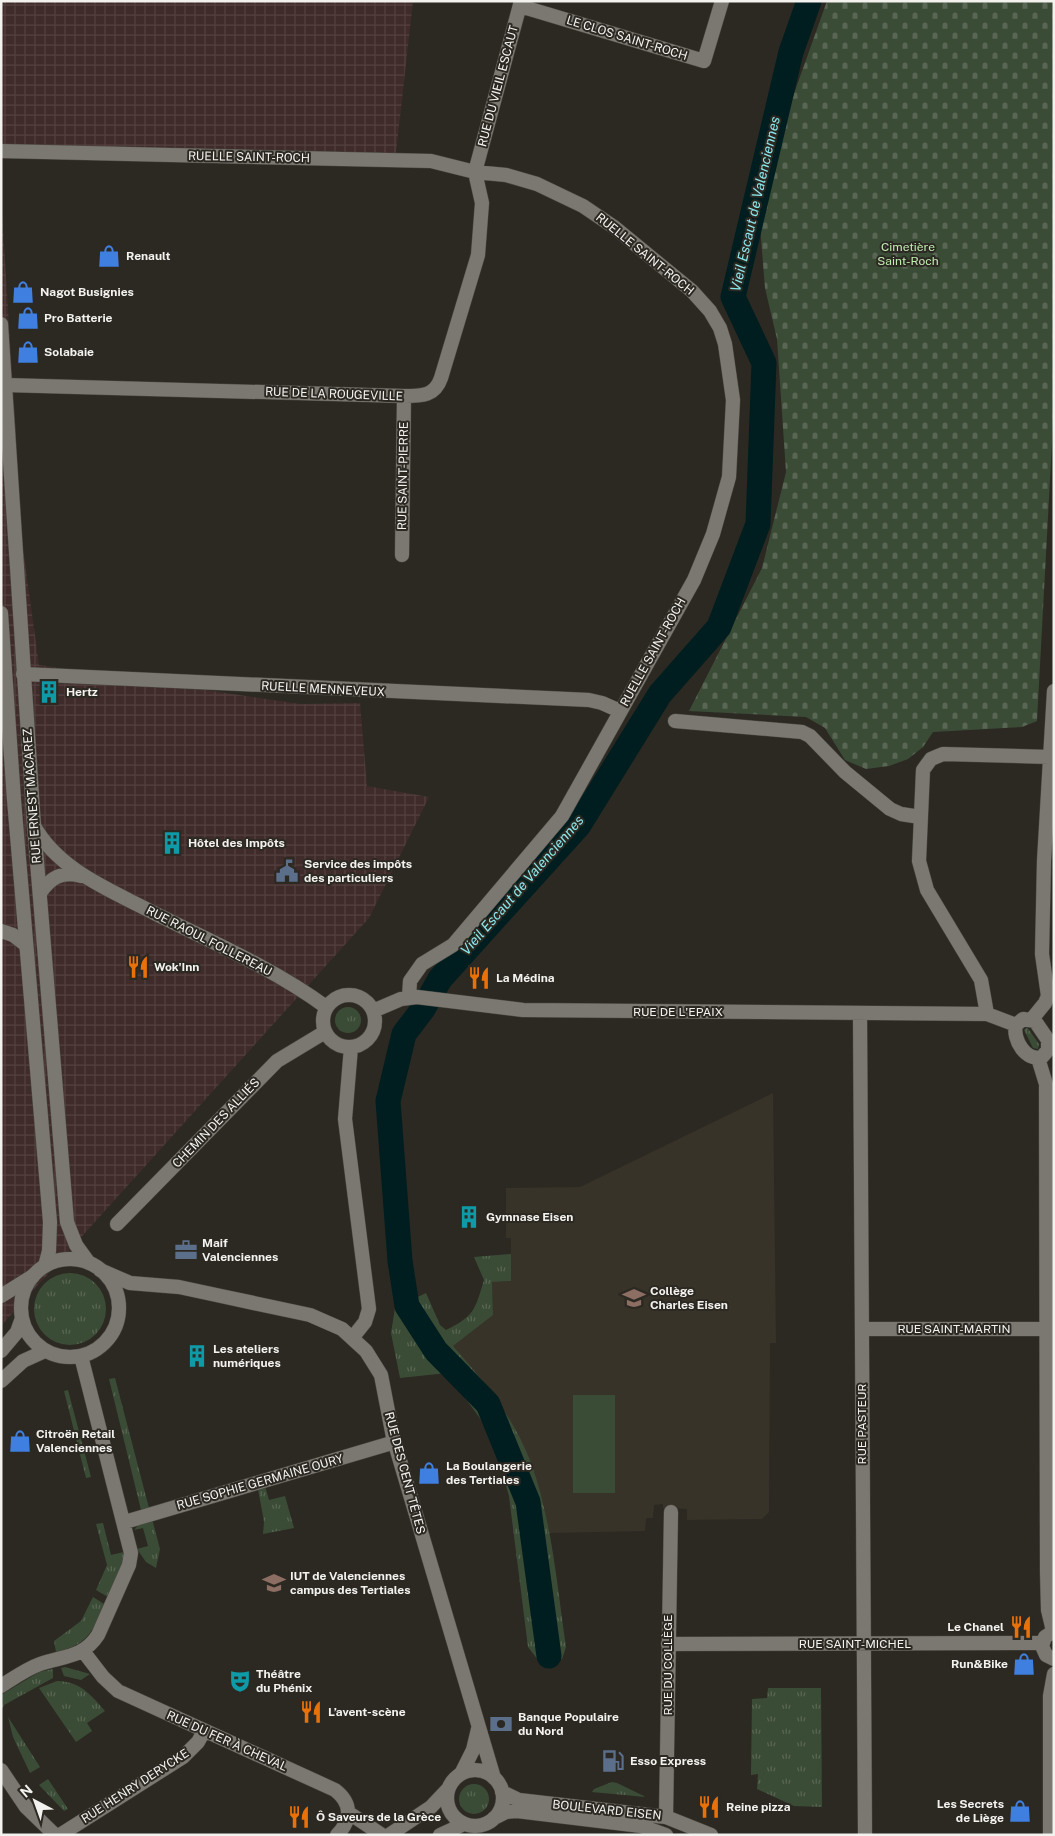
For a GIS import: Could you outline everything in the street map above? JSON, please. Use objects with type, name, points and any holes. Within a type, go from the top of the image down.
[{"type":"street","name":"LE CLOS SAINT-ROCH","points":[[521,4],[704,61],[722,1]]},
{"type":"street","name":"RUE DU VIEIL ESCAUT","points":[[475,172],[521,4]]},
{"type":"street","name":"RUELLE SAINT-ROCH","points":[[1,151],[431,161],[475,172],[506,175],[537,184],[564,195],[599,216],[692,291],[716,319],[725,344],[733,400],[731,467],[713,534],[694,580],[557,823],[453,945],[422,964],[410,981],[413,997]]},
{"type":"street","name":"RUE DE LA ROUGEVILLE","points":[[5,384],[404,396],[430,394],[438,387],[480,247],[482,202],[475,172]]},
{"type":"street","name":"RUE ERNEST MACAREZ","points":[[1,324],[34,826],[68,1222],[76,1245],[94,1266]]},
{"type":"street","name":"RUE SAINT-PIERRE","points":[[402,555],[404,396]]},
{"type":"street","name":"RUE ERNEST MACAREZ","points":[[1,613],[26,944],[50,1222],[49,1251],[45,1266]]},
{"type":"street","name":"RUELLE MENNEVEUX","points":[[23,674],[589,700],[602,702],[620,712]]},
{"type":"street","points":[[1032,1019],[1045,1003],[1048,996],[1042,954],[1044,861],[1054,691]]},
{"type":"street","points":[[675,721],[797,731],[806,734],[851,777],[890,809],[901,814],[920,817]]},
{"type":"street","points":[[1016,1025],[987,1014],[981,980],[924,882],[918,854],[923,770],[935,756],[943,754],[1050,757]]},
{"type":"street","name":"RUE RAOUL FOLLEREAU","points":[[34,826],[44,842],[57,855],[89,879]]},
{"type":"street","name":"RUE RAOUL FOLLEREAU","points":[[40,893],[52,878],[62,874],[79,875],[280,978],[326,1007]]},
{"type":"street","points":[[1,931],[14,935],[26,944]]},
{"type":"street","points":[[351,995],[364,1000],[373,1011],[375,1022],[372,1033],[362,1044],[352,1047],[337,1045],[325,1032],[322,1021],[326,1007],[337,998],[351,995]]},
{"type":"street","name":"RUE DE L'EPAIX","points":[[373,1011],[413,997],[523,1010],[987,1014]]},
{"type":"street","name":"RUE PASTEUR","points":[[860,1014],[865,1835]]},
{"type":"street","points":[[1023,1019],[1032,1019],[1038,1024],[1051,1044],[1046,1053],[1038,1058],[1031,1058],[1025,1053],[1016,1036],[1016,1025],[1023,1019]]},
{"type":"street","name":"CHEMIN DES ALLIÉS","points":[[117,1224],[276,1061],[325,1032]]},
{"type":"street","points":[[352,1047],[345,1119],[369,1308],[365,1322],[353,1336]]},
{"type":"street","points":[[1038,1058],[1046,1084],[1047,1600],[1049,1620],[1054,1631],[1046,1636],[1042,1642],[1044,1653],[1054,1659]]},
{"type":"street","points":[[1,1296],[33,1276],[45,1266],[66,1260],[94,1266],[114,1287],[119,1308],[118,1320],[110,1336],[98,1349],[82,1356],[63,1357],[45,1351],[32,1339],[22,1318]]},
{"type":"street","name":"RUE DES CENT TÊTES","points":[[94,1266],[126,1282],[145,1286],[184,1288],[310,1315],[335,1324],[353,1336],[366,1351],[381,1375],[395,1442],[494,1778]]},
{"type":"street","points":[[1,1351],[17,1332],[22,1318],[22,1299],[33,1276]]},
{"type":"street","points":[[119,1308],[132,1293],[145,1286]]},
{"type":"street","name":"RUE SAINT-MARTIN","points":[[862,1329],[1046,1329]]},
{"type":"street","points":[[1,1381],[23,1361],[45,1351]]},
{"type":"street","points":[[1,1686],[33,1667],[72,1657],[83,1651],[98,1635],[129,1565],[131,1553],[125,1522],[82,1356]]},
{"type":"street","name":"RUE SOPHIE GERMAINE OURY","points":[[125,1522],[395,1442]]},
{"type":"street","name":"RUE DU COLLÈGE","points":[[666,1817],[671,1512]]},
{"type":"street","name":"RUE SAINT-MICHEL","points":[[668,1644],[1042,1642]]},
{"type":"street","name":"RUE DU FER À CHEVAL","points":[[83,1651],[103,1677],[118,1691],[330,1787],[344,1799],[349,1813]]},
{"type":"street","points":[[1050,1835],[1050,1696],[1054,1674]]},
{"type":"street","points":[[389,1835],[431,1807],[461,1774],[473,1750],[478,1728]]},
{"type":"street","name":"RUE HENRY DERYCKE","points":[[60,1835],[187,1753],[198,1742],[204,1730]]},
{"type":"street","points":[[1,1770],[26,1807],[55,1835]]},
{"type":"street","points":[[448,1789],[449,1810],[455,1818],[464,1824],[480,1826],[494,1818],[501,1807],[502,1792],[494,1778],[478,1770],[461,1774]]},
{"type":"street","name":"BOULEVARD EISEN","points":[[502,1792],[519,1800],[666,1817],[711,1835]]},
{"type":"street","name":"BOULEVARD EISEN","points":[[494,1818],[506,1812],[517,1811],[640,1826],[666,1835]]},
{"type":"street","points":[[337,1835],[346,1825],[349,1813],[382,1835]]},
{"type":"street","points":[[440,1835],[464,1824]]},
{"type":"shaded area","points":[[1,1],[413,1],[396,153],[1,159]]},
{"type":"shaded area","points":[[1,197],[23,549],[39,665],[300,704],[360,703],[367,786],[429,797],[369,918],[1,1326]]},
{"type":"shaded area","name":"Collège Charles Eisen","points":[[773,1093],[776,1343],[770,1343],[769,1512],[762,1519],[687,1520],[687,1509],[663,1508],[663,1504],[654,1505],[653,1518],[646,1518],[645,1531],[548,1533],[544,1506],[523,1446],[492,1393],[453,1346],[493,1315],[492,1282],[511,1281],[511,1238],[506,1238],[506,1188],[580,1187]]},
{"type":"green space","name":"Cimetière Saint-Roch","points":[[827,1],[1054,1],[1054,405],[1037,721],[1022,727],[933,732],[923,747],[908,759],[889,766],[866,769],[845,760],[825,728],[806,717],[689,711],[762,568],[786,472],[777,339],[765,288],[760,226],[791,102]]},
{"type":"green space","points":[[348,1007],[357,1011],[361,1020],[357,1029],[348,1033],[339,1029],[335,1020],[339,1011]]},
{"type":"green space","points":[[1027,1027],[1039,1044],[1038,1049],[1033,1048],[1024,1030]]},
{"type":"green space","points":[[511,1254],[511,1281],[492,1282],[493,1315],[453,1346],[507,1415],[531,1463],[544,1508],[553,1554],[566,1647],[562,1659],[538,1660],[528,1647],[509,1496],[490,1432],[447,1373],[400,1378],[391,1333],[395,1308],[426,1293],[440,1325],[446,1330],[456,1325],[468,1316],[476,1305],[484,1280],[474,1257]]},
{"type":"green space","points":[[70,1273],[90,1279],[100,1289],[106,1309],[100,1329],[90,1339],[70,1345],[50,1339],[40,1329],[34,1309],[40,1289],[50,1279]]},
{"type":"green space","points":[[115,1378],[149,1508],[141,1510],[109,1379]]},
{"type":"green space","points":[[68,1390],[91,1477],[86,1478],[64,1391]]},
{"type":"green space","points":[[573,1395],[615,1395],[615,1493],[573,1493]]},
{"type":"green space","points":[[265,1486],[269,1500],[285,1496],[294,1528],[263,1534],[264,1522],[258,1489]]},
{"type":"green space","points":[[152,1519],[160,1549],[156,1568],[146,1562],[137,1549],[148,1546],[143,1528],[134,1530],[140,1523]]},
{"type":"green space","points":[[103,1523],[111,1555],[124,1552],[122,1564],[108,1597],[96,1590],[107,1565],[96,1524]]},
{"type":"green space","points":[[93,1597],[104,1604],[88,1635],[75,1645],[56,1652],[54,1641],[81,1621]]},
{"type":"green space","points":[[65,1667],[90,1674],[81,1680],[64,1676],[61,1668]]},
{"type":"green space","points":[[53,1669],[53,1678],[4,1705],[1,1711],[1,1695],[39,1672]]},
{"type":"green space","points":[[57,1681],[79,1686],[90,1694],[105,1711],[87,1723],[92,1731],[76,1742],[39,1688]]},
{"type":"green space","points":[[768,1688],[821,1688],[822,1807],[794,1806],[757,1789],[758,1774],[751,1775],[752,1699],[767,1698]]},
{"type":"green space","points":[[8,1717],[40,1767],[30,1773],[13,1737]]},
{"type":"green space","points":[[48,1779],[68,1809],[64,1811],[39,1785]]},
{"type":"green space","points":[[612,1782],[646,1797],[592,1792],[594,1789]]},
{"type":"green space","points":[[474,1784],[480,1785],[488,1793],[488,1805],[480,1813],[474,1814],[468,1813],[460,1805],[459,1799],[460,1793],[468,1785]]},
{"type":"waterway","name":"Vieil Escaut de Valenciennes","points":[[549,1656],[528,1502],[488,1404],[436,1351],[407,1306],[400,1261],[388,1101],[404,1034],[423,1009],[440,979],[579,825],[660,694],[719,627],[758,524],[764,363],[733,297],[791,52],[809,1]]},
{"type":"place","name":"Renault","points":[[109,256]]},
{"type":"place","name":"Nagot Busignies","points":[[23,292]]},
{"type":"place","name":"Pro Batterie","points":[[28,318]]},
{"type":"place","name":"Solabaie","points":[[28,352]]},
{"type":"place","name":"Hertz","points":[[49,692]]},
{"type":"place","name":"Hôtel des Impôts","points":[[172,843]]},
{"type":"place","name":"Service des impôts des particuliers","points":[[287,871]]},
{"type":"place","name":"Wok'Inn","points":[[138,967]]},
{"type":"place","name":"La Médina","points":[[479,978]]},
{"type":"place","name":"Gymnase Eisen","points":[[469,1217]]},
{"type":"place","name":"Maif Valenciennes","points":[[186,1250]]},
{"type":"place","name":"Collège Charles Eisen","points":[[634,1298]]},
{"type":"place","name":"Les ateliers numériques","points":[[197,1356]]},
{"type":"place","name":"Citroën Retail Valenciennes","points":[[20,1441]]},
{"type":"place","name":"La Boulangerie des Tertiales","points":[[429,1473]]},
{"type":"place","name":"IUT de Valenciennes campus des Tertiales","points":[[274,1583]]},
{"type":"place","name":"Le Chanel","points":[[1021,1627]]},
{"type":"place","name":"Run&Bike","points":[[1024,1664]]},
{"type":"place","name":"Théâtre du Phénix","points":[[240,1681]]},
{"type":"place","name":"L’avent-scène","points":[[311,1712]]},
{"type":"place","name":"Banque Populaire du Nord","points":[[501,1724]]},
{"type":"place","name":"Esso Express","points":[[613,1761]]},
{"type":"place","name":"Reine pizza","points":[[709,1807]]},
{"type":"place","name":"Les Secrets de Liège","points":[[1020,1811]]},
{"type":"place","name":"Ô Saveurs de la Grèce","points":[[299,1817]]}]
